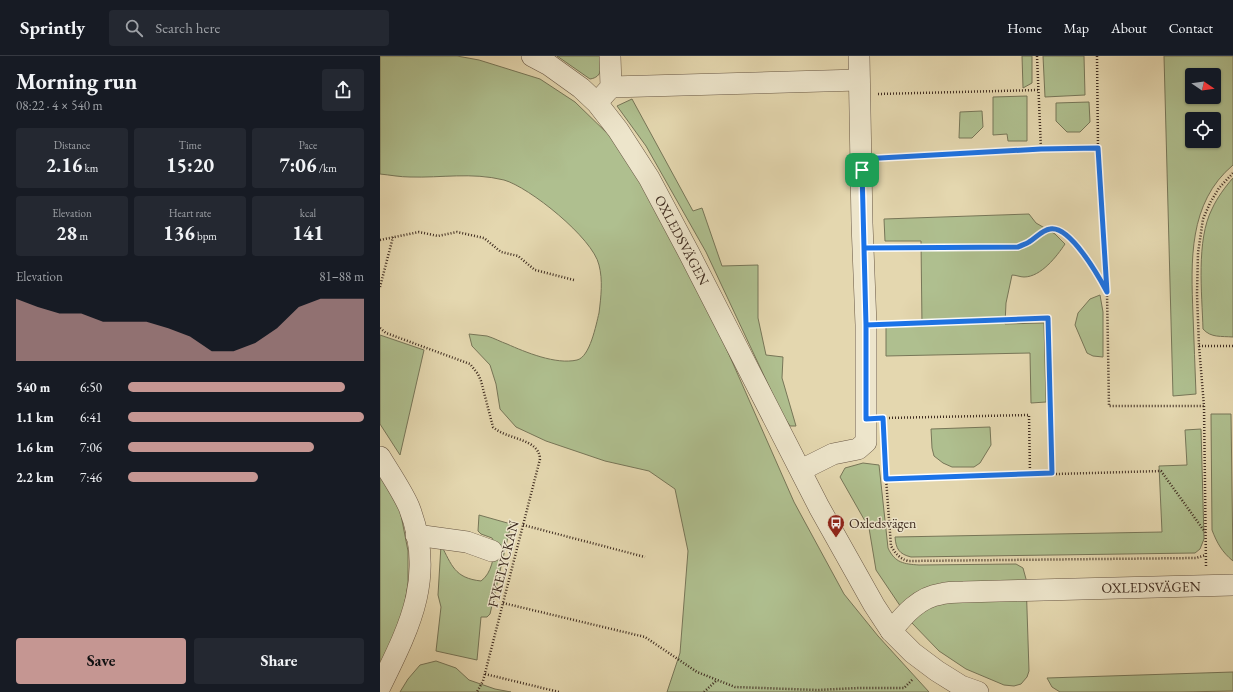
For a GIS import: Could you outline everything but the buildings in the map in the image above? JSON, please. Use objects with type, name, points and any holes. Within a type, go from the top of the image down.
[{"type":"street","name":"OXLEDSVÄGEN","points":[[532,56],[549,65],[581,88],[597,103],[618,130],[649,178],[836,538],[874,605],[891,631],[913,653],[928,664],[961,686],[978,692]]},
{"type":"street","points":[[597,103],[611,87],[610,56]]},
{"type":"street","points":[[801,470],[833,454],[858,449],[866,442],[866,325],[859,56]]},
{"type":"street","points":[[611,87],[860,87]]},
{"type":"street","points":[[380,457],[408,506],[416,536],[420,573],[418,594],[414,611],[405,634],[386,661],[380,687]]},
{"type":"street","points":[[416,536],[467,542],[492,551]]},
{"type":"street","name":"OXLEDSVÄGEN","points":[[891,631],[916,605],[929,597],[940,594],[963,592],[1233,585]]},
{"type":"path","points":[[1037,56],[1041,149]]},
{"type":"path","points":[[1097,56],[1098,148],[1107,292],[1109,406],[1204,406]]},
{"type":"path","points":[[860,87],[1038,90]]},
{"type":"path","points":[[862,159],[1041,149],[1098,148]]},
{"type":"path","points":[[1207,586],[1204,406],[1199,346],[1197,294],[1198,253],[1203,219],[1210,203],[1219,188],[1233,173]]},
{"type":"path","points":[[864,248],[1018,247],[1028,243],[1047,229],[1052,228],[1059,230],[1081,250],[1092,265],[1107,292]]},
{"type":"path","points":[[380,240],[419,232],[438,236],[457,232],[484,238],[501,252],[518,256],[535,270],[574,280]]},
{"type":"path","points":[[380,287],[393,237]]},
{"type":"path","points":[[866,325],[1048,318],[1052,473]]},
{"type":"path","name":"FYKELYCKAN","points":[[380,328],[386,333],[470,364],[482,380],[493,427],[505,435],[533,445],[540,454],[540,459],[485,674],[477,692]]},
{"type":"path","points":[[1199,346],[1233,346]]},
{"type":"path","points":[[866,419],[1029,415],[1030,474]]},
{"type":"path","points":[[884,449],[891,546],[899,558],[908,561],[1196,558],[1206,555]]},
{"type":"path","points":[[886,479],[1161,471],[1205,532]]},
{"type":"path","points":[[523,525],[645,556]]},
{"type":"path","points":[[503,603],[645,637],[697,672],[736,687],[817,690],[904,688],[928,664]]},
{"type":"path","points":[[485,674],[558,692]]},
{"type":"path","points":[[704,692],[717,680]]},
{"type":"green space","points":[[380,56],[457,56],[479,60],[540,79],[575,102],[610,136],[644,188],[716,325],[794,502],[844,594],[878,636],[929,692],[667,692],[680,653],[688,551],[675,489],[649,471],[605,461],[546,441],[516,427],[500,409],[496,384],[490,365],[472,346],[469,334],[487,336],[532,354],[550,359],[569,361],[582,358],[592,340],[599,313],[601,277],[599,265],[594,254],[585,241],[559,215],[529,192],[504,180],[480,176],[410,177],[380,174]]},
{"type":"green space","points":[[557,56],[601,56],[599,74],[590,79]]},
{"type":"green space","points":[[1022,56],[1032,56],[1032,83],[1023,88]]},
{"type":"green space","points":[[1043,56],[1084,56],[1085,95],[1045,97]]},
{"type":"green space","points":[[1164,56],[1233,56],[1233,165],[1218,180],[1207,197],[1195,234],[1192,295],[1196,394],[1173,396]]},
{"type":"green space","points":[[1027,96],[1027,141],[1008,141],[1007,134],[993,135],[993,97]]},
{"type":"green space","points":[[632,99],[693,211],[702,208],[722,266],[758,265],[758,318],[766,355],[783,357],[782,378],[796,426],[790,426],[782,414],[706,252],[646,146],[617,106]]},
{"type":"green space","points":[[1089,102],[1090,122],[1080,132],[1067,132],[1056,121],[1056,103]]},
{"type":"green space","points":[[982,111],[983,127],[972,138],[959,138],[960,112]]},
{"type":"green space","points":[[1233,178],[1233,337],[1209,334],[1203,329],[1201,268],[1202,251],[1207,222],[1216,201]]},
{"type":"green space","points":[[1029,214],[1036,223],[1055,234],[1065,244],[1053,260],[1036,274],[1024,277],[1012,275],[1006,303],[1005,324],[1044,323],[1046,402],[1031,403],[1030,353],[886,356],[886,327],[922,326],[921,241],[885,241],[884,219]]},
{"type":"green space","points":[[1100,295],[1103,312],[1103,357],[1093,356],[1087,353],[1075,325],[1078,313],[1090,299]]},
{"type":"green space","points":[[380,335],[424,350],[400,455],[380,424]]},
{"type":"green space","points":[[1211,414],[1231,414],[1233,561],[1220,547],[1212,530]]},
{"type":"green space","points":[[990,427],[991,445],[980,463],[974,467],[952,467],[943,463],[934,456],[931,429]]},
{"type":"green space","points":[[1201,429],[1204,539],[1200,549],[1195,553],[911,557],[901,553],[897,548],[895,537],[1162,532],[1159,466],[1187,465],[1185,430]]},
{"type":"green space","points":[[863,463],[879,465],[888,548],[894,557],[900,562],[919,565],[1016,564],[1023,568],[1026,579],[1029,671],[1027,677],[1021,684],[1014,686],[1004,685],[966,669],[939,651],[911,622],[876,570],[869,528],[840,477],[845,468]]},
{"type":"green space","points":[[380,470],[400,510],[408,551],[408,584],[401,625],[380,671]]},
{"type":"green space","points":[[479,515],[511,524],[490,614],[487,617],[481,617],[477,660],[436,651],[441,607],[438,595],[441,545],[451,564],[459,574],[481,581],[485,578],[490,570],[496,545],[492,538],[481,534],[478,531]]},
{"type":"green space","points":[[436,661],[456,668],[469,680],[495,689],[511,692],[400,692],[408,679],[420,665]]},
{"type":"green space","points":[[1233,672],[1233,691],[1060,692],[1052,687],[1047,678]]},
{"type":"place","name":"Oxledsvägen","points":[[836,538]]},
{"type":"route","points":[[862,170],[862,159],[1041,149],[1098,148],[1107,292],[1092,265],[1081,250],[1066,235],[1059,230],[1052,228],[1047,229],[1028,243],[1018,247],[864,248],[866,325],[1048,318],[1052,473],[886,479],[883,418],[866,419],[866,325],[862,223],[862,170]]}]
